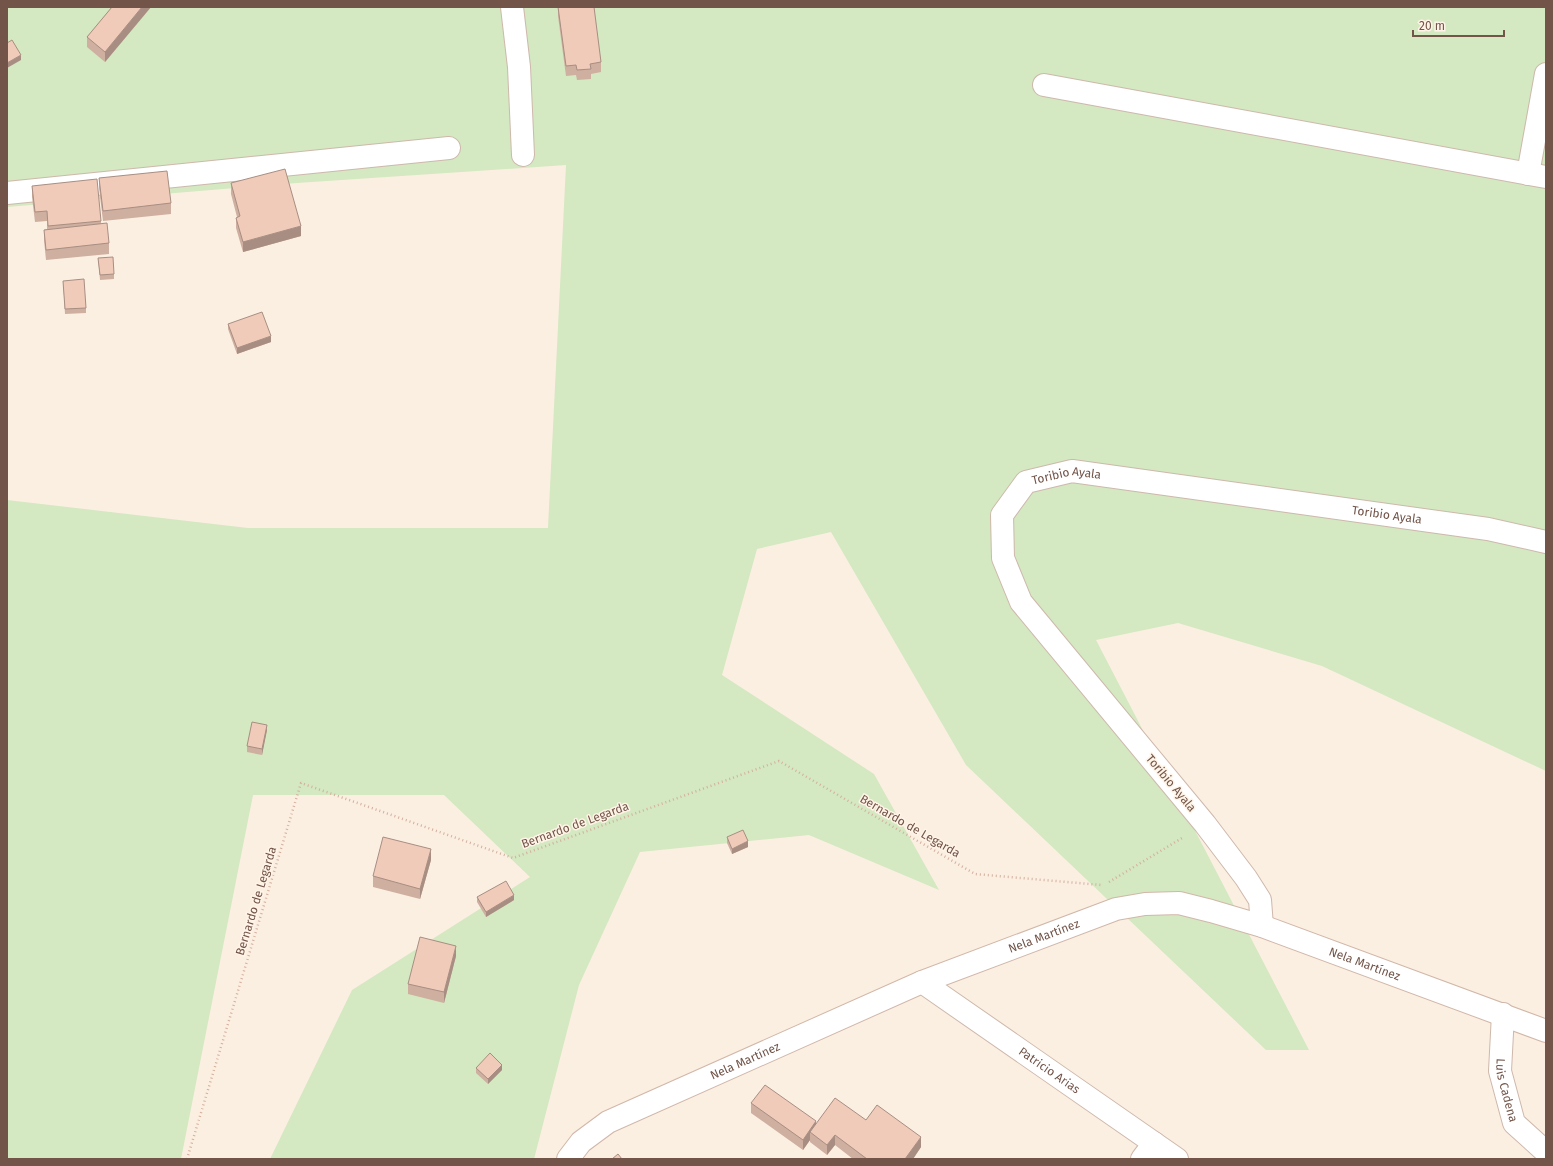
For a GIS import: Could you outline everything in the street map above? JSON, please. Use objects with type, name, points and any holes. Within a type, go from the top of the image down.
[{"type":"street","points":[[512,7],[519,67],[523,156]]},
{"type":"street","points":[[1044,84],[1537,176],[1546,74]]},
{"type":"street","points":[[7,193],[449,148]]},
{"type":"street","name":"Toribio Ayala","points":[[1262,926],[1260,900],[1246,878],[1205,824],[1021,602],[1003,558],[1002,515],[1026,482],[1072,471],[1488,529],[1546,542]]},
{"type":"street","name":"Nela Martínez","points":[[568,1159],[581,1142],[608,1122],[922,982],[1116,908],[1145,904],[1179,903],[1262,926],[1546,1031]]},
{"type":"street","name":"Patricio Arias","points":[[922,982],[1148,1151],[1177,1159]]},
{"type":"street","name":"Luis Cadena","points":[[1502,1014],[1500,1071],[1514,1123],[1546,1152]]},
{"type":"path","name":"Bernardo de Legarda","points":[[188,1159],[301,783],[513,858],[779,761],[975,874],[1104,885],[1205,824]]},
{"type":"green space","points":[[7,7],[1546,7],[1546,771],[1322,666],[1178,623],[1096,640],[1309,1050],[1266,1050],[966,765],[831,532],[757,549],[722,675],[874,774],[939,890],[809,835],[640,852],[579,985],[534,1159],[270,1159],[352,990],[530,877],[444,795],[253,795],[181,1159],[7,1159],[7,500],[248,528],[548,528],[566,165],[282,184],[7,207]]},
{"type":"building","points":[[112,7],[142,7],[105,52],[87,37]]},
{"type":"building","points":[[558,7],[594,7],[601,62],[590,64],[591,69],[577,70],[576,65],[566,66]]},
{"type":"building","points":[[12,40],[21,55],[7,63],[7,43]]},
{"type":"building","points":[[285,169],[301,226],[243,242],[236,218],[240,216],[231,183]]},
{"type":"building","points":[[167,171],[171,203],[103,211],[99,178]]},
{"type":"building","points":[[97,179],[101,221],[48,226],[47,211],[35,212],[32,186]]},
{"type":"building","points":[[107,223],[109,243],[46,250],[44,230]]},
{"type":"building","points":[[113,257],[114,274],[100,275],[98,258]]},
{"type":"building","points":[[84,279],[86,308],[65,309],[63,281]]},
{"type":"building","points":[[262,312],[271,336],[237,348],[228,324]]},
{"type":"building","points":[[252,722],[267,725],[262,749],[247,746]]},
{"type":"building","points":[[743,830],[748,841],[732,849],[727,837]]},
{"type":"building","points":[[383,837],[431,849],[420,889],[373,876]]},
{"type":"building","points":[[506,881],[514,895],[486,912],[477,897]]},
{"type":"building","points":[[420,937],[456,946],[444,992],[408,984]]},
{"type":"building","points":[[490,1053],[502,1065],[488,1079],[476,1068]]},
{"type":"building","points":[[765,1085],[816,1121],[803,1140],[751,1103]]},
{"type":"building","points":[[835,1098],[866,1120],[877,1105],[921,1137],[905,1159],[867,1159],[835,1135],[827,1145],[810,1132]]},
{"type":"building","points":[[618,1154],[622,1159],[612,1159]]}]
